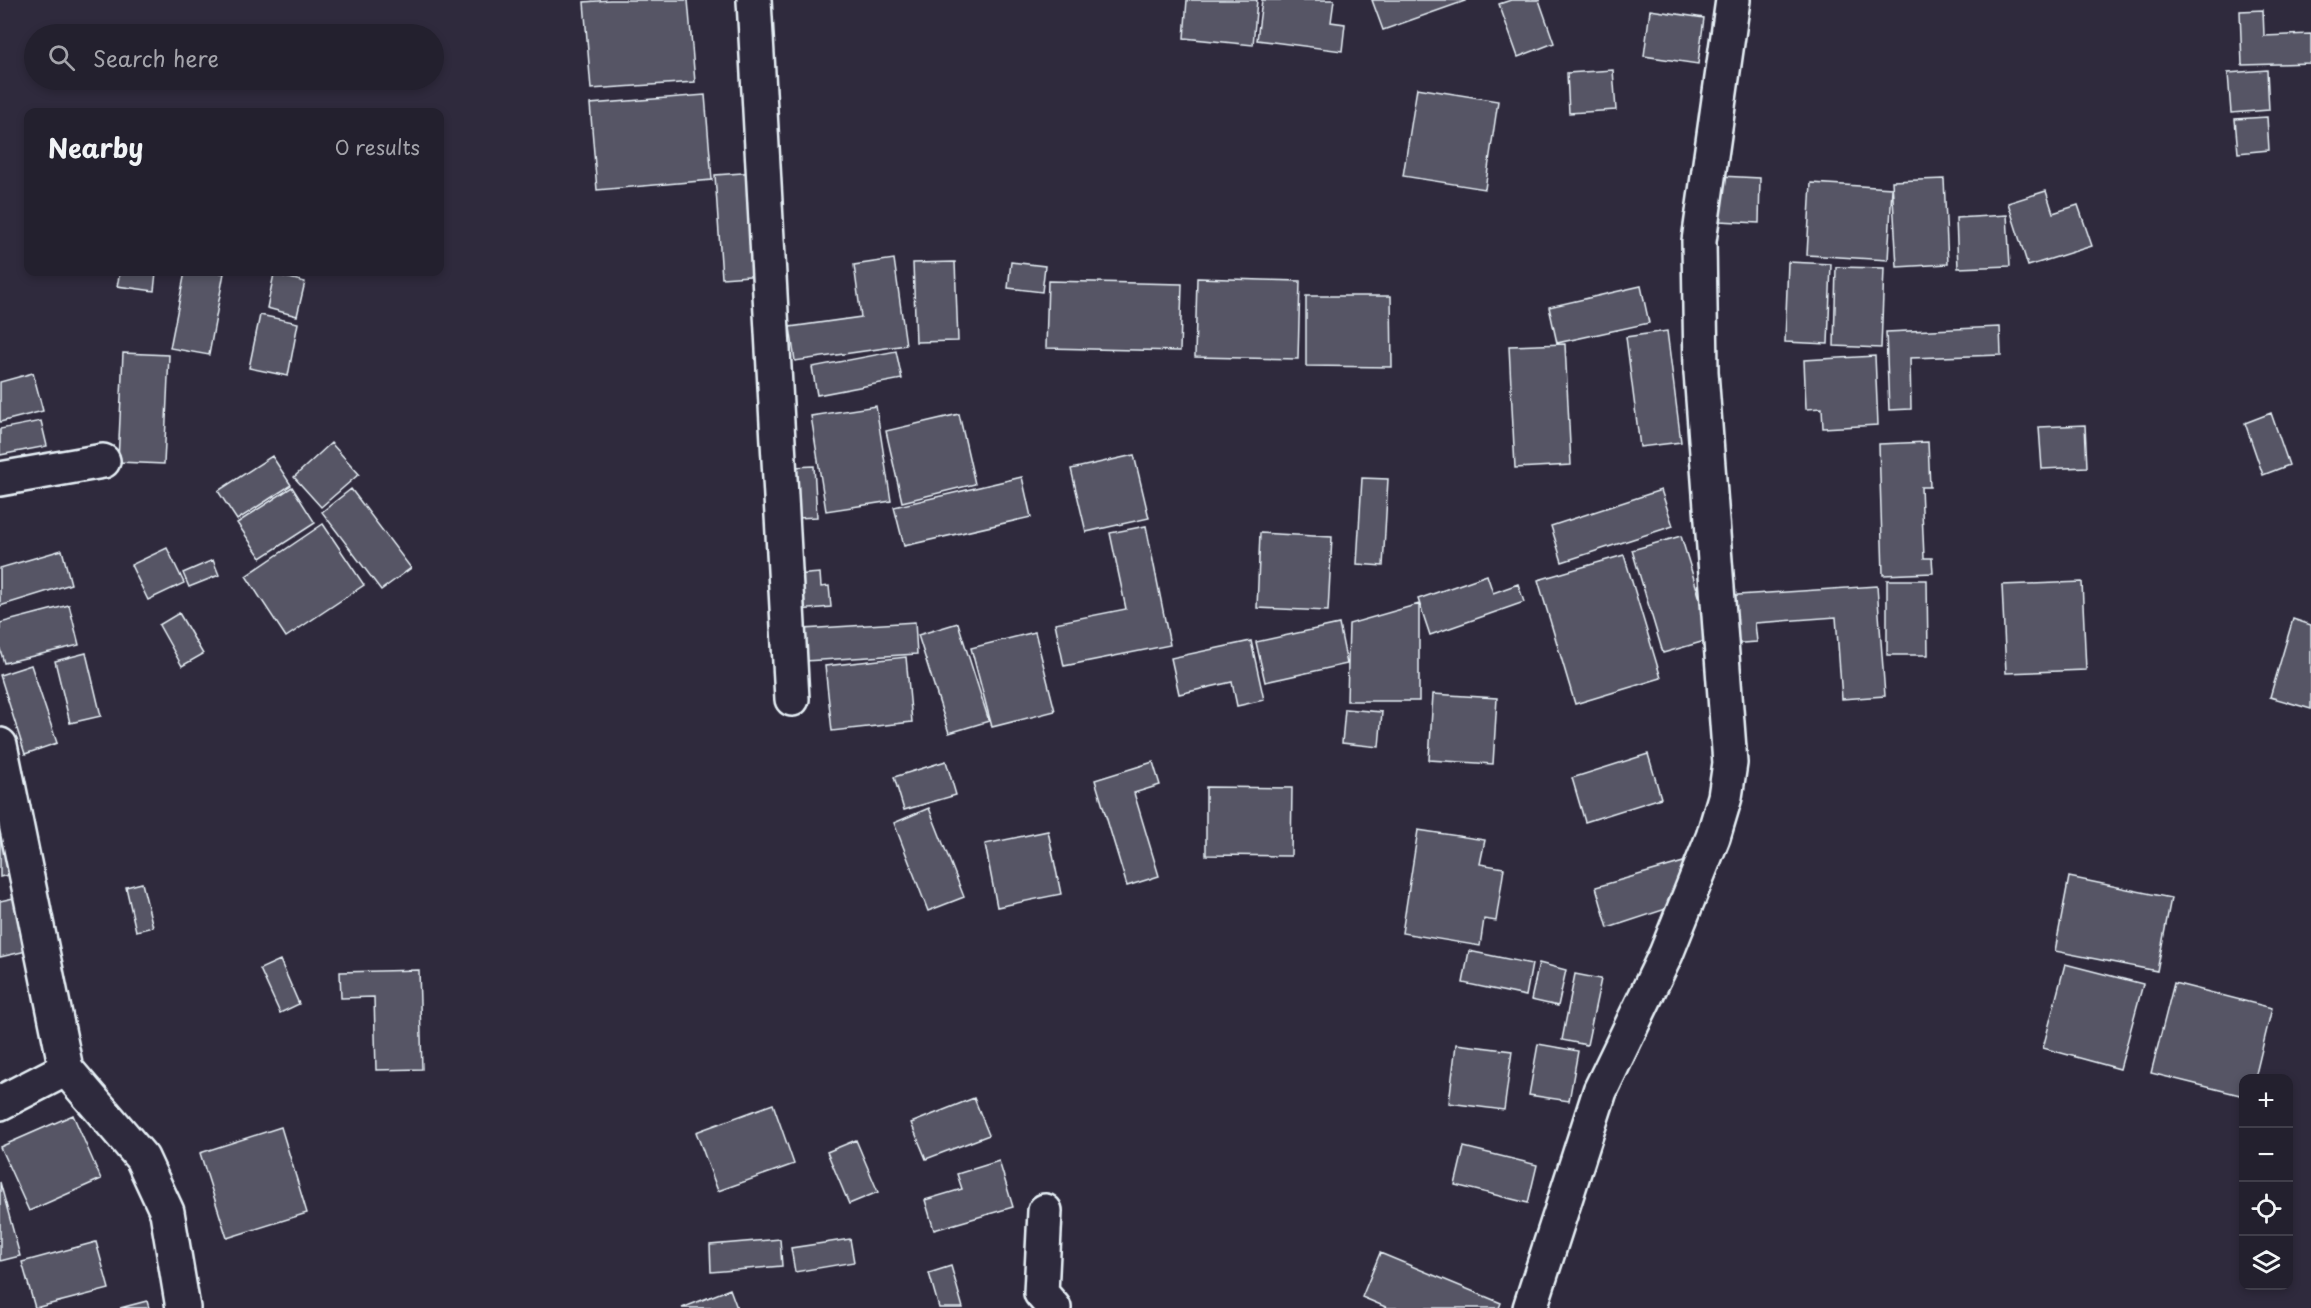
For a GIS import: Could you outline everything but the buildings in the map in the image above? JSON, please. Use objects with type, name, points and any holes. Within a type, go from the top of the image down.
[{"type":"street","points":[[754,0],[792,699]]},
{"type":"street","points":[[1530,1308],[1600,1091],[1666,954],[1713,837],[1725,797],[1730,763],[1701,372],[1699,241],[1733,0]]},
{"type":"street","points":[[0,479],[103,461]]},
{"type":"street","points":[[0,745],[66,1070],[142,1158],[167,1212],[183,1308]]},
{"type":"street","points":[[0,1104],[66,1070]]},
{"type":"street","points":[[1046,1210],[1041,1293],[1054,1308]]}]
